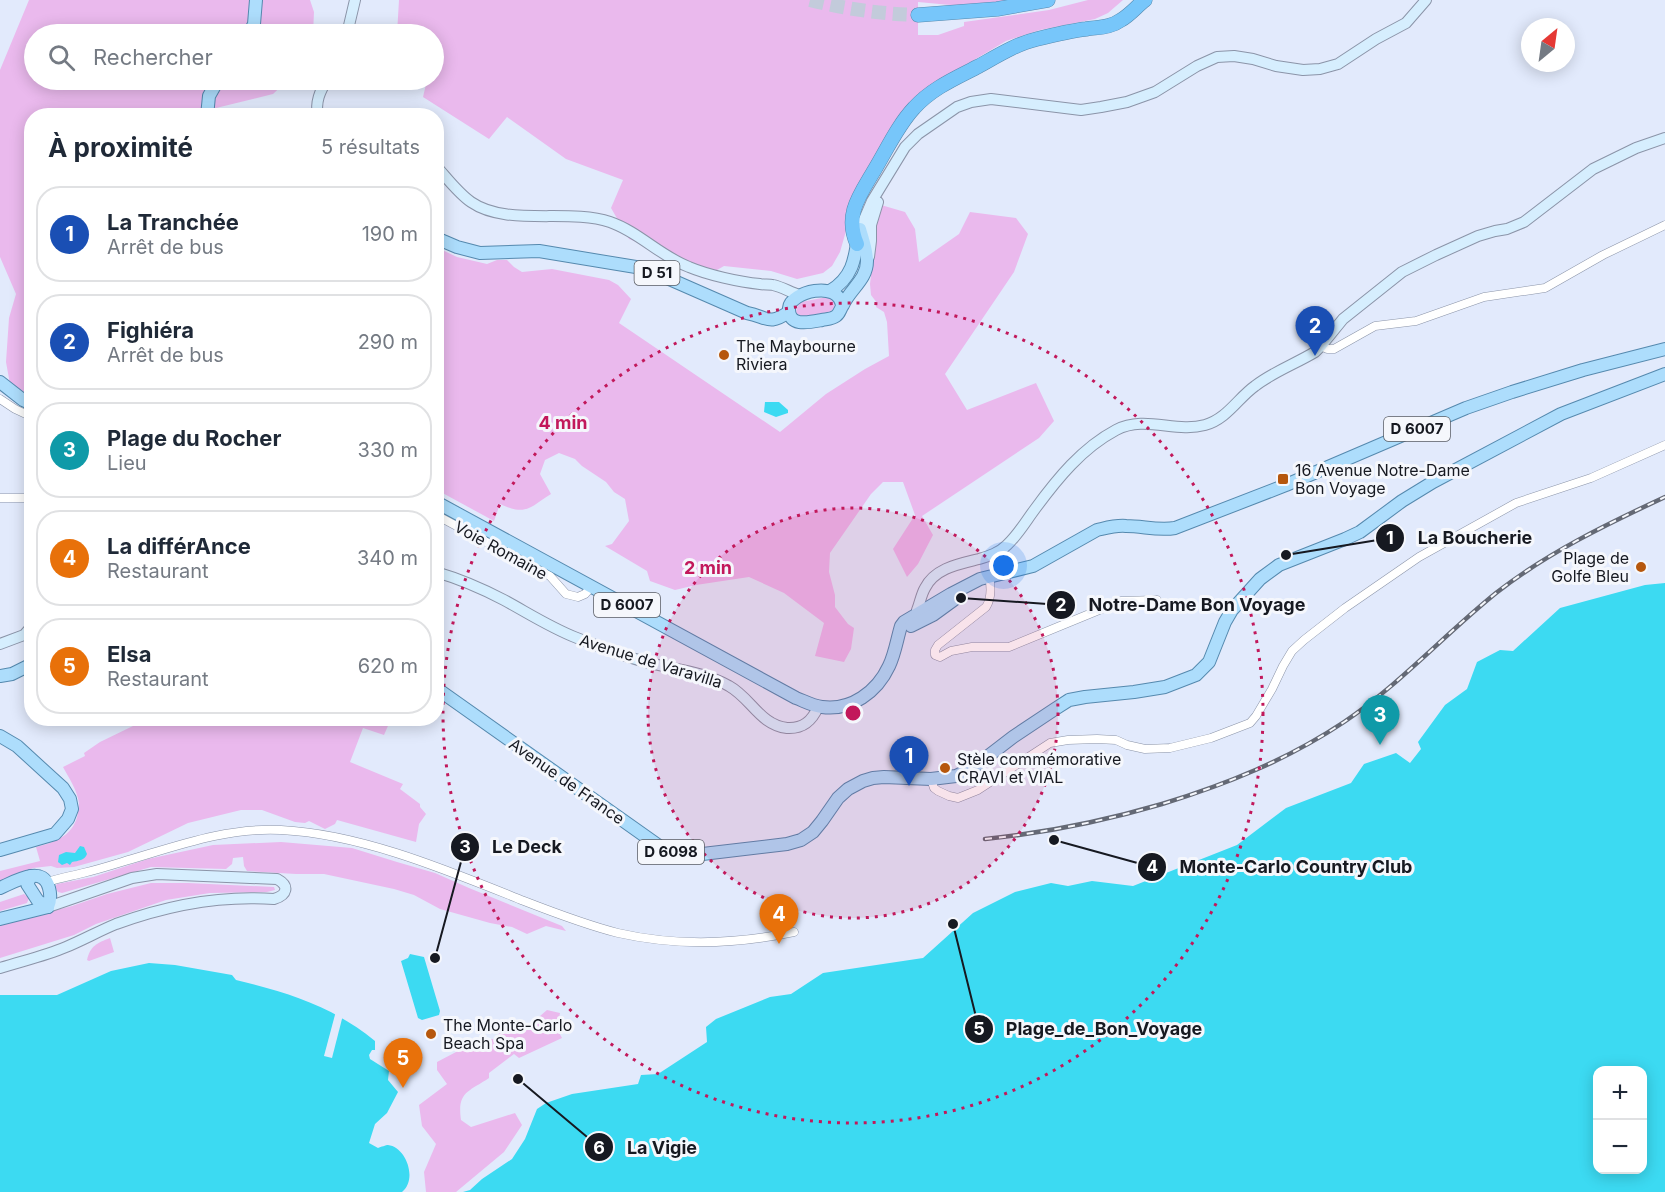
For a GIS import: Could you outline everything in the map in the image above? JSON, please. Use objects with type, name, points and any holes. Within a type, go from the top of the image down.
[{"type":"highway","points":[[918,15],[980,12],[1048,0]]},
{"type":"highway","points":[[1086,29],[1119,13],[1132,0]]},
{"type":"highway","points":[[857,244],[852,216],[854,205],[915,106],[936,89],[1022,44],[1040,38],[1103,28],[1122,20],[1145,0]]},
{"type":"highway","points":[[860,229],[858,214],[861,193]]},
{"type":"main road","points":[[254,24],[256,0]]},
{"type":"main road","points":[[208,108],[212,90]]},
{"type":"main road","points":[[830,291],[848,274],[856,255],[860,229]]},
{"type":"main road","points":[[842,306],[839,296],[830,291],[821,291],[794,298],[789,309],[792,318],[805,324],[831,318],[840,312],[862,279],[867,262],[860,229]]},
{"type":"main road","name":"D 51","points":[[444,241],[472,252],[539,251],[642,268],[771,320],[776,320],[789,309]]},
{"type":"main road","name":"D 51","points":[[747,312],[754,318],[779,326],[798,322]]},
{"type":"main road","name":"D 6007","points":[[444,506],[796,698],[819,707],[840,707],[855,702],[880,682],[890,665],[898,636],[924,611],[980,579],[1033,566],[1097,530],[1108,527],[1128,526],[1160,530],[1175,528],[1286,485],[1466,408],[1583,370],[1665,349]]},
{"type":"main road","name":"D 6098","points":[[930,779],[956,776],[974,767],[1021,732],[1070,700],[1165,687],[1196,675],[1209,662],[1232,610],[1273,568],[1360,532],[1402,501],[1561,414],[1665,374]]},
{"type":"main road","points":[[0,382],[5,388],[24,399]]},
{"type":"main road","points":[[0,676],[12,674],[24,668]]},
{"type":"main road","name":"Avenue de France","points":[[444,694],[659,846],[682,855],[787,844],[801,840],[822,821],[838,798],[848,789],[863,781],[884,777],[930,779]]},
{"type":"main road","points":[[0,736],[17,746],[63,788],[70,798],[72,809],[68,819],[55,834],[0,850]]},
{"type":"main road","points":[[31,876],[27,884],[40,903],[48,906]]},
{"type":"main road","points":[[0,888],[31,876],[40,876],[49,886],[51,900],[48,906],[0,920]]},
{"type":"main road","points":[[0,896],[21,887],[27,887],[33,893],[34,904],[23,913]]},
{"type":"street","points":[[349,24],[355,0]]},
{"type":"street","points":[[860,229],[872,201],[910,140],[949,111],[964,104],[991,99],[1081,110],[1101,107],[1127,102],[1155,92],[1197,66],[1217,57],[1234,56],[1303,70],[1320,69],[1338,64],[1406,23],[1426,0]]},
{"type":"street","points":[[317,108],[322,90]]},
{"type":"street","points":[[924,611],[924,589],[931,579],[943,569],[994,554],[1007,546],[1079,456],[1117,429],[1149,423],[1185,428],[1215,422],[1254,386],[1301,361],[1322,346],[1344,319],[1402,272],[1478,236],[1524,222],[1593,169],[1636,148],[1665,138]]},
{"type":"street","points":[[444,175],[473,204],[496,213],[522,216],[565,216],[609,222],[636,235],[686,266],[710,274],[774,285],[799,296]]},
{"type":"street","points":[[867,262],[871,249],[871,225],[882,187]]},
{"type":"street","points":[[1322,346],[1334,349],[1375,326],[1416,321],[1484,297],[1545,288],[1665,225]]},
{"type":"street","points":[[760,284],[782,295],[789,309]]},
{"type":"street","points":[[0,399],[24,413]]},
{"type":"street","points":[[930,779],[938,791],[958,798],[978,790],[1050,743],[1097,739],[1116,740],[1144,749],[1170,748],[1211,738],[1250,723],[1272,689],[1282,666],[1292,651],[1353,602],[1419,557],[1450,538],[1516,504],[1591,478],[1665,445]]},
{"type":"street","points":[[0,498],[24,498]]},
{"type":"street","name":"Voie Romaine","points":[[444,519],[550,576],[566,594],[578,597],[585,594],[592,586]]},
{"type":"street","name":"Avenue de Varavilla","points":[[444,575],[504,600],[550,627],[574,637],[641,661],[692,673],[730,686],[740,693],[760,715],[773,724],[788,728],[799,727],[808,723],[819,707]]},
{"type":"street","points":[[989,576],[991,584],[989,602],[986,607],[938,645],[935,655],[940,657],[951,651],[972,647],[994,649],[1009,647],[1121,601],[1157,600]]},
{"type":"street","points":[[0,644],[24,635]]},
{"type":"street","points":[[69,900],[58,899],[49,886],[63,877],[228,833],[247,830],[280,830],[310,833],[374,846],[552,912],[619,933],[672,941],[734,941],[794,932]]},
{"type":"street","points":[[0,968],[64,948],[114,925],[160,910],[223,899],[274,899],[281,897],[286,887],[277,879],[157,874],[132,878],[48,906]]},
{"type":"shaded area","points":[[29,0],[310,0],[314,12],[313,24],[24,24],[24,90],[277,90],[273,94],[216,108],[24,108],[24,392],[10,384],[6,362],[9,318],[16,294],[0,257],[0,70]]},
{"type":"shaded area","points":[[399,0],[1016,0],[961,6],[918,2],[918,35],[938,35],[964,26],[964,22],[1049,10],[1088,0],[1123,0],[1108,13],[1095,19],[1040,30],[1006,41],[937,82],[847,213],[846,231],[840,252],[832,266],[823,273],[797,279],[771,271],[724,266],[717,270],[706,268],[629,239],[611,208],[623,180],[566,159],[507,117],[489,139],[444,110],[444,108],[423,97],[425,90],[444,90],[444,24],[398,24]]},
{"type":"shaded area","points":[[881,205],[905,212],[915,229],[919,262],[959,234],[970,212],[1016,218],[1028,234],[1014,272],[945,374],[967,410],[1036,383],[1054,421],[1039,438],[922,516],[933,535],[918,564],[907,577],[893,549],[915,515],[903,482],[883,482],[871,494],[830,553],[829,572],[835,595],[835,607],[854,628],[851,649],[844,662],[815,656],[824,623],[784,593],[749,577],[675,590],[650,581],[647,571],[605,546],[612,544],[629,521],[625,499],[575,459],[559,453],[545,460],[540,474],[551,494],[522,510],[500,504],[494,521],[444,494],[444,251],[457,257],[487,264],[497,260],[507,260],[522,272],[552,269],[609,280],[618,285],[631,299],[619,323],[780,432],[826,394],[889,356],[887,322],[884,312],[876,307],[877,303],[871,295],[870,284]]},
{"type":"shaded area","points":[[827,297],[835,302],[830,312],[803,317],[796,313],[801,302]]},
{"type":"shaded area","points":[[133,726],[388,726],[384,735],[363,728],[350,762],[403,784],[400,789],[420,804],[426,814],[419,824],[416,842],[337,820],[335,824],[325,829],[309,821],[295,822],[262,810],[241,810],[188,823],[128,852],[74,867],[33,868],[0,882],[0,871],[40,861],[36,847],[51,843],[69,832],[76,820],[79,803],[75,789],[63,767],[85,756],[84,753],[100,742]]},
{"type":"shaded area","points":[[281,842],[352,848],[435,873],[562,926],[566,931],[546,926],[527,934],[512,927],[440,909],[414,895],[394,889],[324,874],[247,871],[243,857],[233,858],[232,864],[226,869],[151,867],[62,893],[58,892],[55,887],[57,884],[93,877],[148,859],[213,845]]},
{"type":"shaded area","points":[[151,883],[274,887],[275,890],[210,893],[166,900],[96,924],[74,935],[0,958],[0,925]]},
{"type":"shaded area","points":[[24,894],[29,898],[27,903],[0,911],[0,902]]},
{"type":"shaded area","points":[[110,938],[114,952],[87,960],[90,951],[95,946]]},
{"type":"shaded area","points":[[547,1010],[560,1013],[557,1029],[562,1038],[519,1058],[514,1054],[489,1073],[489,1078],[470,1090],[461,1104],[461,1120],[471,1127],[515,1113],[522,1125],[504,1152],[456,1192],[426,1192],[424,1172],[436,1144],[422,1126],[419,1105],[447,1084],[437,1070],[437,1062],[477,1041],[493,1039],[508,1026],[525,1029]]},
{"type":"water","points":[[765,402],[779,402],[788,410],[788,413],[776,417],[764,412]]},
{"type":"water","points":[[1665,583],[1665,1192],[463,1192],[470,1190],[512,1159],[525,1139],[537,1109],[546,1103],[572,1094],[638,1084],[641,1075],[658,1074],[707,1042],[706,1027],[716,1019],[770,997],[791,994],[823,973],[923,958],[973,913],[1015,892],[1051,883],[1068,886],[1092,881],[1133,886],[1237,845],[1286,808],[1351,783],[1364,764],[1396,753],[1410,763],[1421,749],[1418,742],[1445,705],[1467,689],[1477,662],[1500,650],[1513,651],[1560,608],[1645,585]]},
{"type":"water","points":[[80,846],[84,847],[87,854],[83,859],[72,862],[70,865],[67,863],[62,865],[58,862],[59,855],[66,852],[75,853]]},
{"type":"water","points":[[410,954],[424,957],[440,1011],[439,1015],[422,1020],[418,1018],[401,961],[408,958]]},
{"type":"water","points":[[149,963],[232,975],[236,980],[309,1002],[343,1019],[375,1041],[375,1050],[372,1050],[369,1055],[370,1059],[389,1071],[388,1080],[398,1092],[387,1113],[375,1124],[369,1143],[378,1148],[388,1145],[394,1147],[405,1157],[409,1179],[402,1192],[0,1192],[0,995],[57,995],[111,971]]},
{"type":"pier","points":[[336,1011],[343,1015],[332,1058],[324,1056]]},
{"type":"tunnel","points":[[810,0],[891,14],[918,15]]},
{"type":"railway","points":[[985,839],[1052,830],[1162,804],[1256,770],[1301,748],[1364,708],[1516,578],[1578,540],[1665,497]]},
{"type":"place","name":"The Maybourne Riviera","points":[[724,355]]},
{"type":"place","name":"Fighiéra","points":[[1315,356]]},
{"type":"place","name":"16 Avenue Notre-Dame Bon Voyage","points":[[1283,479]]},
{"type":"place","name":"La Boucherie","points":[[1286,555]]},
{"type":"place","name":"Plage de Golfe Bleu","points":[[1641,567]]},
{"type":"place","name":"Notre-Dame Bon Voyage","points":[[961,598]]},
{"type":"place","name":"Plage du Rocher","points":[[1380,745]]},
{"type":"place","name":"Stèle commémorative CRAVI et VIAL","points":[[945,768]]},
{"type":"place","name":"La Tranchée","points":[[909,786]]},
{"type":"place","name":"Monte-Carlo Country Club","points":[[1054,840]]},
{"type":"place","name":"Plage_de_Bon_Voyage","points":[[953,924]]},
{"type":"place","name":"La différAnce","points":[[779,944]]},
{"type":"place","name":"Le Deck","points":[[435,958]]},
{"type":"place","name":"The Monte-Carlo Beach Spa","points":[[431,1034]]},
{"type":"place","name":"La Vigie","points":[[518,1079]]},
{"type":"place","name":"Elsa","points":[[403,1088]]}]
